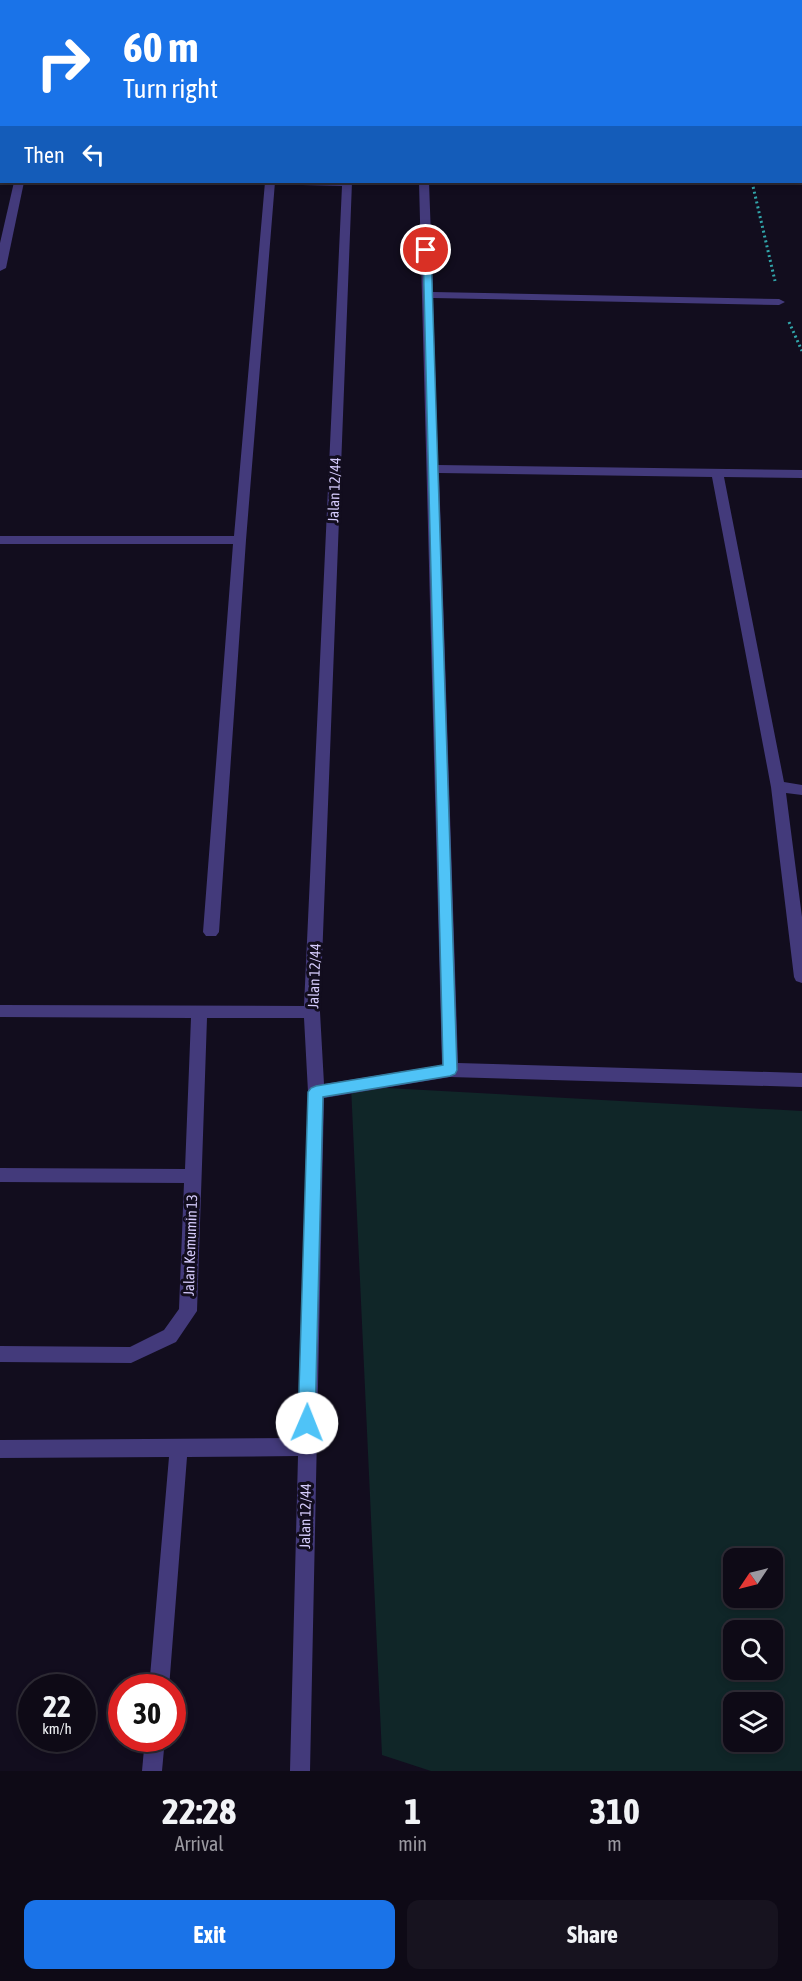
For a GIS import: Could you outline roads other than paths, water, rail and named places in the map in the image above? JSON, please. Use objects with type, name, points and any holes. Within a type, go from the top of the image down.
[{"type":"street","points":[[0,268],[19,183]]},
{"type":"street","points":[[211,932],[240,540],[270,183]]},
{"type":"street","name":"Jalan 12/44","points":[[300,1771],[316,1092],[312,1012],[347,183]]},
{"type":"street","points":[[424,183],[450,1070]]},
{"type":"street","points":[[428,295],[780,302]]},
{"type":"street","points":[[433,469],[802,474]]},
{"type":"street","points":[[717,472],[778,786],[802,977]]},
{"type":"street","points":[[0,540],[240,540]]},
{"type":"street","points":[[778,786],[802,790]]},
{"type":"street","name":"Jalan Kemumin 13","points":[[0,1354],[131,1355],[170,1336],[188,1311],[199,1010]]},
{"type":"street","points":[[0,1011],[312,1012]]},
{"type":"street","points":[[316,1092],[450,1070],[802,1080]]},
{"type":"street","points":[[0,1175],[193,1176]]},
{"type":"street","points":[[160,1674],[179,1447]]},
{"type":"street","points":[[0,1449],[306,1447]]},
{"type":"street","points":[[152,1771],[154,1752]]}]
